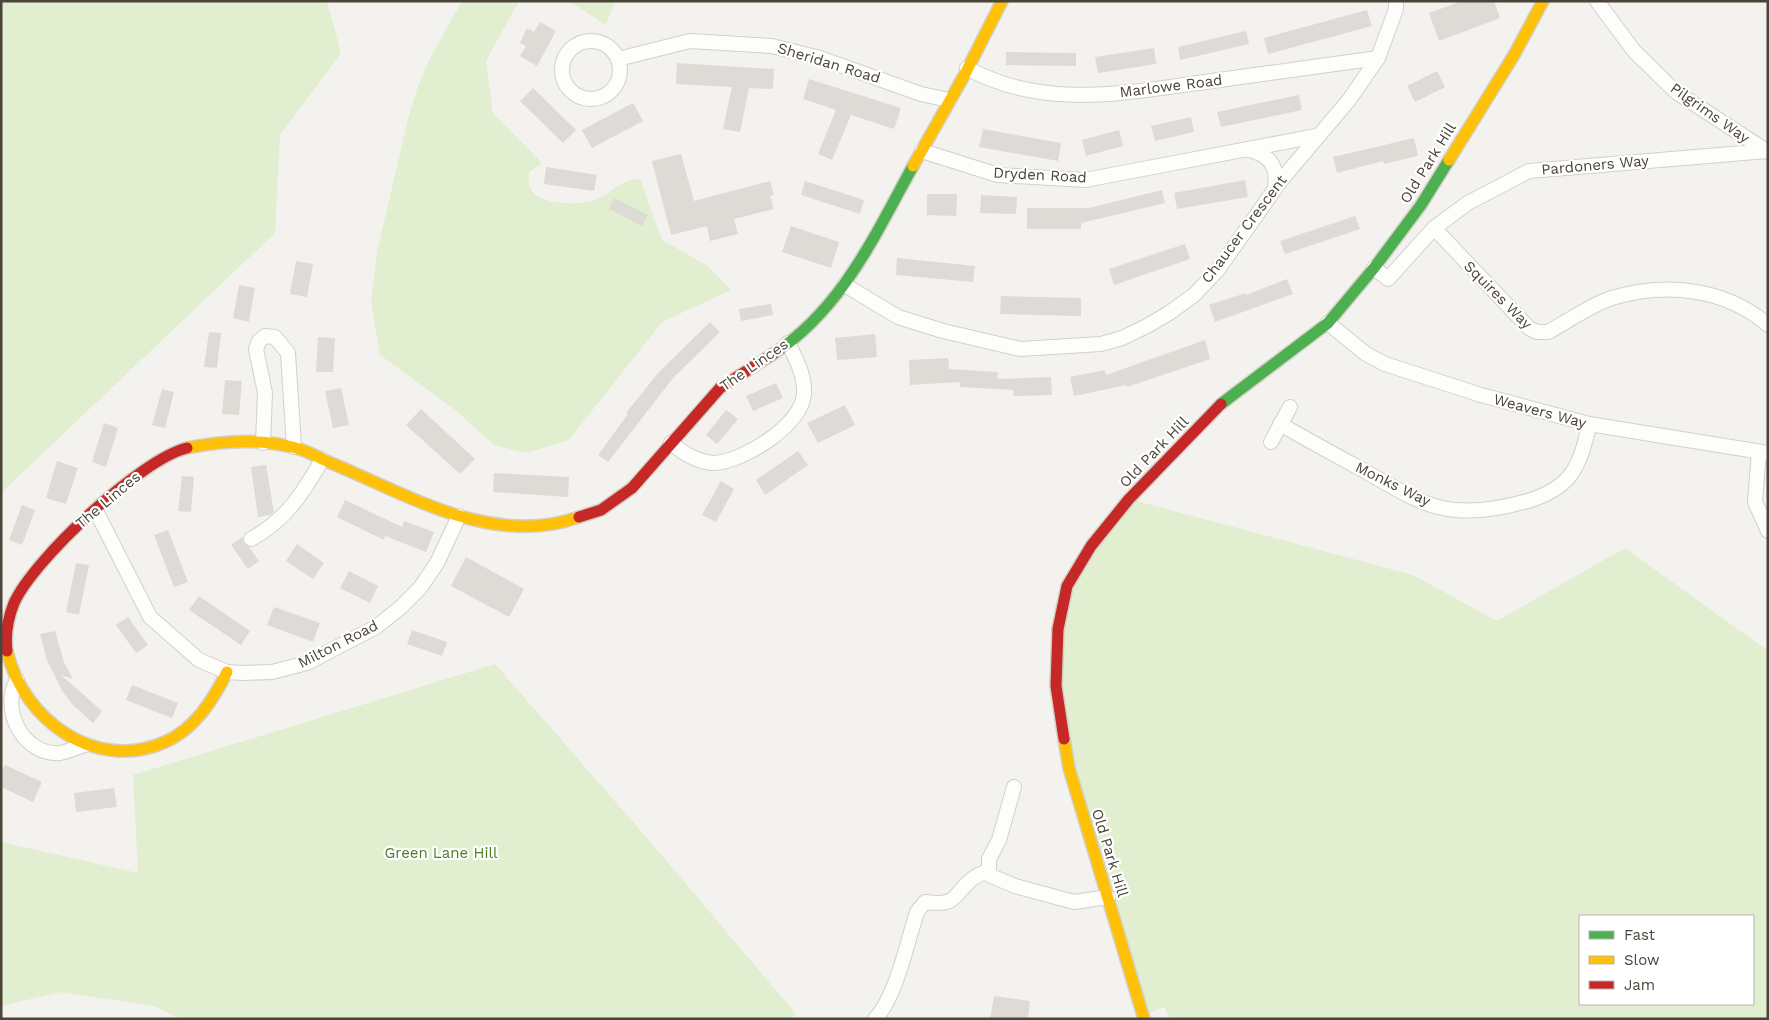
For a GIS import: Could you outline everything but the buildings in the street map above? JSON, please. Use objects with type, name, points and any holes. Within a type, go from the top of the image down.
[{"type":"street","name":"The Linces","points":[[227,672],[218,691],[186,729],[169,739],[144,749],[102,750],[67,738],[47,723],[30,702],[17,680],[8,654],[6,633],[13,606],[45,557],[60,541],[132,477],[174,452],[219,443],[294,447],[459,516],[491,525],[533,528],[557,525],[600,510],[623,495],[647,473],[670,443],[717,391],[788,343],[845,286],[922,152],[1002,1]]},
{"type":"street","name":"Chaucer Crescent","points":[[845,286],[898,318],[943,332],[1020,349],[1101,344],[1122,338],[1147,326],[1169,313],[1194,294],[1217,271],[1275,188],[1316,136],[1349,100],[1378,58],[1396,9],[1396,1]]},
{"type":"street","name":"Old Park Hill","points":[[1144,1019],[1069,768],[1056,686],[1058,629],[1067,586],[1091,546],[1129,499],[1220,405],[1328,323],[1374,268],[1421,204],[1514,55],[1543,1]]},
{"type":"street","name":"Pilgrims Way","points":[[1597,1],[1634,51],[1676,92],[1768,152]]},
{"type":"street","points":[[592,40],[600,42],[608,46],[618,59],[619,76],[612,90],[605,95],[597,98],[581,97],[573,93],[563,80],[562,64],[569,49],[576,44],[592,40]]},
{"type":"street","name":"Sheridan Road","points":[[618,59],[690,41],[772,46],[820,58],[921,94],[949,100]]},
{"type":"street","name":"Marlowe Road","points":[[967,68],[986,79],[1028,92],[1078,96],[1131,92],[1378,58]]},
{"type":"street","name":"Dryden Road","points":[[922,152],[998,175],[1085,180],[1316,136]]},
{"type":"street","points":[[1249,150],[1259,152],[1270,159],[1277,174],[1275,188]]},
{"type":"street","name":"Pardoners Way","points":[[1374,268],[1388,279],[1434,228],[1468,203],[1529,171],[1768,152]]},
{"type":"street","name":"Squires Way","points":[[1434,228],[1528,328],[1537,332],[1548,332],[1611,298],[1654,290],[1690,291],[1725,298],[1755,314],[1768,326]]},
{"type":"street","name":"Weavers Way","points":[[1328,323],[1366,354],[1385,364],[1481,395],[1589,424],[1764,452]]},
{"type":"street","points":[[263,444],[265,393],[256,349],[265,336],[275,337],[288,353],[294,447]]},
{"type":"street","points":[[670,443],[686,455],[714,463],[733,459],[754,450],[772,437],[800,409],[804,394],[802,372],[788,343]]},
{"type":"street","points":[[1271,442],[1290,407]]},
{"type":"street","name":"Monks Way","points":[[1280,424],[1403,493],[1429,504],[1455,510],[1503,507],[1534,499],[1561,485],[1570,477],[1579,463],[1589,424]]},
{"type":"street","points":[[1764,452],[1755,502],[1768,531]]},
{"type":"street","points":[[251,539],[271,529],[302,495],[322,460]]},
{"type":"street","name":"Milton Road","points":[[96,511],[150,617],[199,660],[227,672],[272,672],[307,663],[376,627],[400,608],[420,588],[437,563],[459,516]]},
{"type":"street","points":[[17,680],[11,688],[8,706],[12,724],[23,739],[52,752],[61,753],[85,745]]},
{"type":"street","points":[[1014,787],[999,840],[989,859],[989,875],[1015,886],[1074,902],[1108,897]]},
{"type":"street","points":[[875,1019],[885,1008],[892,992],[917,912],[925,902],[944,904],[956,897],[972,879],[989,870]]},
{"type":"green space","points":[[1,1],[327,1],[341,53],[280,135],[275,233],[1,493]]},
{"type":"green space","points":[[462,1],[519,1],[486,61],[493,113],[542,163],[529,172],[529,186],[534,194],[549,201],[559,203],[588,202],[601,197],[627,181],[640,179],[662,240],[708,266],[731,290],[662,322],[569,440],[526,453],[494,445],[455,410],[380,355],[371,302],[377,252],[408,119],[418,86],[430,58]]},
{"type":"green space","points":[[569,1],[615,1],[606,25]]},
{"type":"green space","points":[[1129,499],[1413,575],[1497,621],[1625,548],[1768,651],[1768,1019],[1169,1019],[1165,1007],[1143,1015],[1069,768],[1058,629],[1091,546]]},
{"type":"green space","name":"Green Lane Hill","points":[[495,664],[648,839],[795,1013],[793,1019],[180,1019],[154,1006],[61,992],[1,1006],[1,842],[138,873],[133,775]]},
{"type":"traffic: fast","points":[[1221,404],[1328,323],[1374,268],[1421,205],[1449,160]]},
{"type":"traffic: fast","points":[[773,354],[797,336],[838,293],[870,244],[913,166]]},
{"type":"traffic: slow","points":[[913,166],[965,74],[1002,1]]},
{"type":"traffic: slow","points":[[1449,160],[1514,55],[1543,1]]},
{"type":"traffic: slow","points":[[187,448],[242,442],[270,443],[296,448],[421,502],[452,514],[483,522],[515,526],[547,525],[579,517]]},
{"type":"traffic: slow","points":[[7,651],[16,676],[29,699],[46,718],[66,734],[89,745],[113,751],[139,750],[165,742],[185,730],[202,713],[216,693],[227,672]]},
{"type":"traffic: slow","points":[[1064,739],[1069,768],[1144,1019]]},
{"type":"traffic: jam","points":[[579,517],[601,510],[632,488],[720,388],[773,354]]},
{"type":"traffic: jam","points":[[1064,739],[1056,686],[1058,629],[1067,586],[1091,546],[1129,499],[1221,404]]},
{"type":"traffic: jam","points":[[7,651],[6,638],[14,603],[25,584],[43,562],[65,538],[117,490],[167,456],[187,448]]}]
